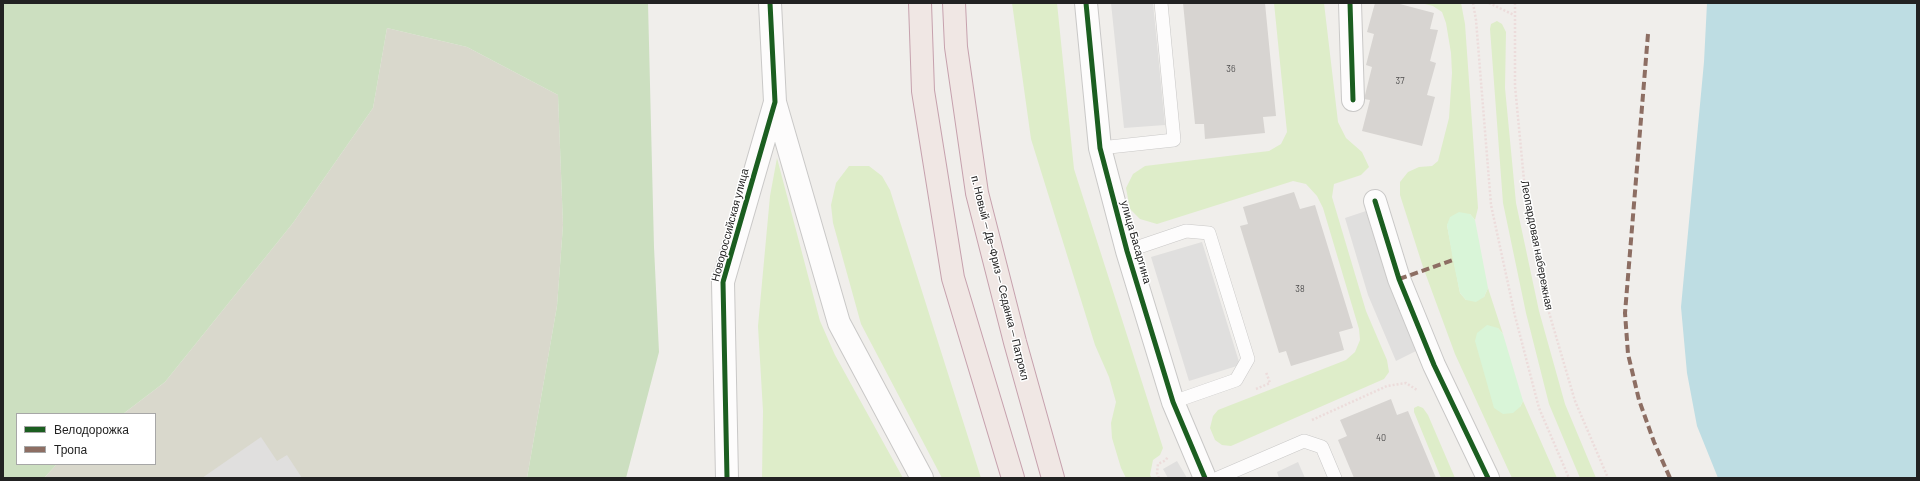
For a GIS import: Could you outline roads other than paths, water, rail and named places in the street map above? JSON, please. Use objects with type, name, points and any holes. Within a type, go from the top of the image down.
[{"type":"highway","points":[[920,3],[923,91],[953,278],[1013,478]]},
{"type":"highway","name":"п. Новый — Де-Фриз — Седанка — Патрокл","points":[[954,3],[956,47],[978,193],[1014,342],[1053,478]]},
{"type":"street","name":"Новороссийская улица","points":[[727,478],[723,282],[775,102],[770,3]]},
{"type":"street","name":"улица Басаргина","points":[[1086,3],[1100,148],[1127,251],[1173,402],[1205,478]]},
{"type":"street","points":[[1350,3],[1353,100]]},
{"type":"street","points":[[775,102],[839,323],[922,478]]},
{"type":"street","points":[[1374,201],[1402,286],[1434,366],[1488,478]]},
{"type":"lane","points":[[1100,148],[1174,140],[1161,3]]},
{"type":"lane","points":[[1127,251],[1186,231],[1209,233],[1248,359],[1236,380],[1173,402]]},
{"type":"lane","points":[[1218,478],[1304,441],[1322,447],[1335,478]]},
{"type":"water","points":[[1707,3],[1917,3],[1917,478],[1718,478],[1697,426],[1687,373],[1681,307],[1704,62]]}]
